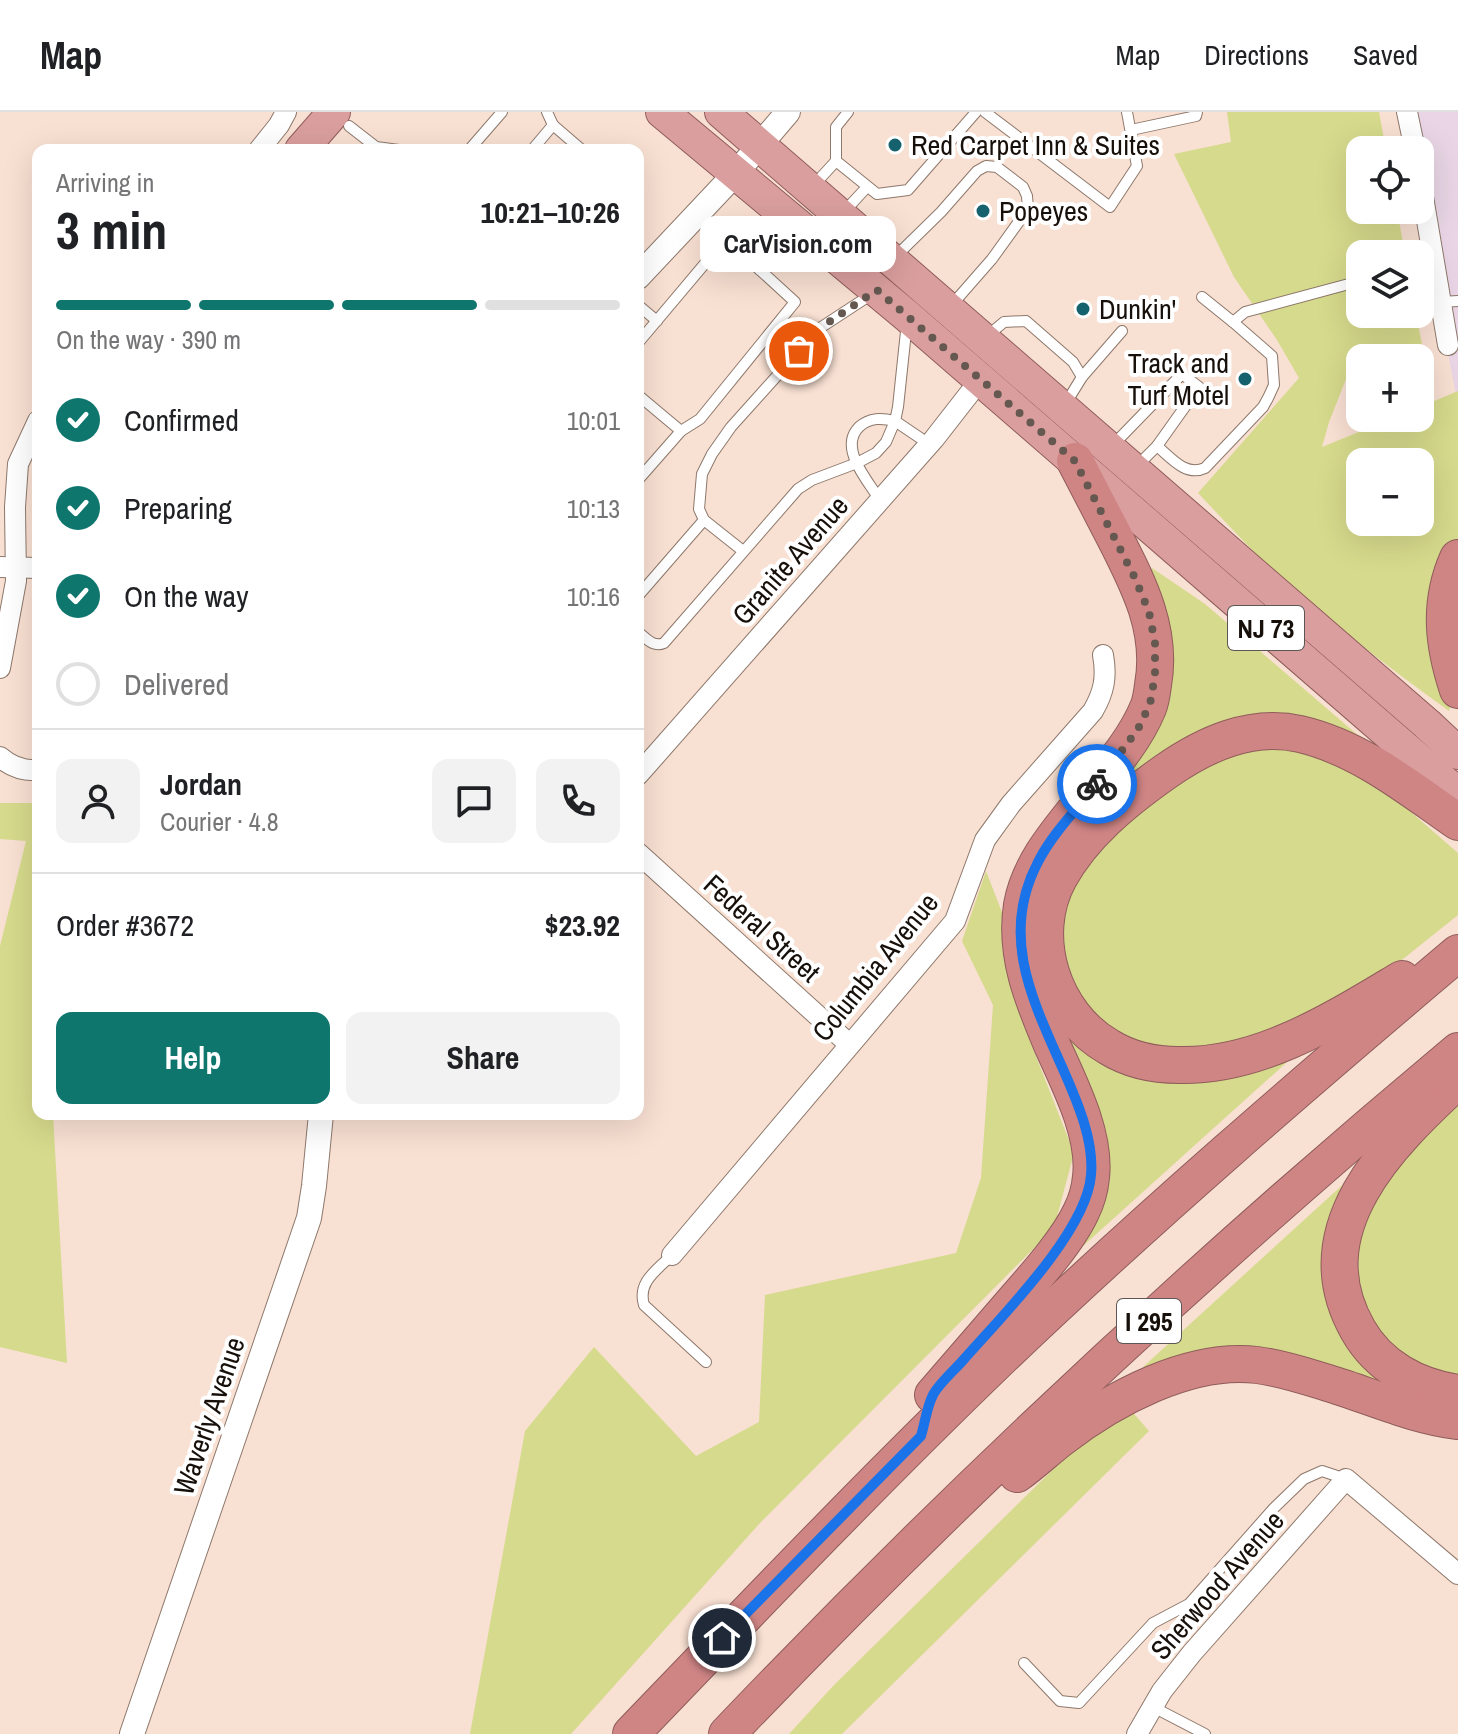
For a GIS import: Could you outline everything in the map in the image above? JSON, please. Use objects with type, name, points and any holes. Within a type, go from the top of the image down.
[{"type":"highway","points":[[662,112],[735,174]]},
{"type":"highway","points":[[721,112],[760,145]]},
{"type":"highway","points":[[309,144],[341,119]]},
{"type":"highway","name":"NJ 73","points":[[760,145],[1458,753]]},
{"type":"highway","name":"NJ 73","points":[[735,174],[877,290],[1458,794]]},
{"type":"highway","points":[[921,1436],[933,1395],[1040,1272],[1063,1240],[1081,1212],[1091,1175],[1089,1147],[1081,1113],[1035,1006],[1023,965],[1022,909],[1025,891],[1039,860],[1138,729],[1150,704],[1155,675],[1155,643],[1149,612],[1135,578],[1075,461]]},
{"type":"highway","points":[[1458,558],[1446,593],[1444,627],[1449,665],[1458,690]]},
{"type":"highway","points":[[1458,822],[1388,773],[1328,742],[1299,733],[1268,731],[1235,735],[1203,748],[1140,789],[1087,837],[1057,881],[1045,929],[1045,945],[1051,975],[1064,1003],[1083,1027],[1108,1047],[1135,1059],[1180,1065],[1212,1063],[1245,1056],[1313,1030],[1458,945]]},
{"type":"highway","name":"I 295","points":[[631,1734],[921,1436],[1048,1314],[1256,1125],[1458,953]]},
{"type":"highway","name":"I 295","points":[[727,1734],[853,1604],[1064,1400],[1168,1303],[1458,1051]]},
{"type":"highway","points":[[1458,1080],[1410,1127],[1362,1189],[1346,1220],[1339,1252],[1341,1285],[1350,1316],[1366,1344],[1387,1365],[1412,1381],[1458,1393]]},
{"type":"highway","points":[[853,1604],[1062,1438],[1137,1391],[1176,1375],[1215,1366],[1254,1365],[1291,1372],[1458,1421]]},
{"type":"street","points":[[264,144],[286,112]]},
{"type":"street","points":[[644,268],[735,174],[788,112]]},
{"type":"street","points":[[1407,112],[1412,136]]},
{"type":"street","points":[[1434,275],[1450,302],[1448,345]]},
{"type":"street","name":"Granite Avenue","points":[[644,768],[929,444],[980,380]]},
{"type":"street","points":[[0,668],[14,600],[8,567],[18,464],[32,434]]},
{"type":"street","points":[[8,567],[32,568]]},
{"type":"street","name":"Columbia Avenue","points":[[672,1255],[955,921],[985,840],[1011,804],[1093,711],[1107,673],[1103,655]]},
{"type":"street","points":[[4,764],[32,771]]},
{"type":"street","name":"Federal Street","points":[[644,858],[849,1044]]},
{"type":"street","name":"Waverly Avenue","points":[[132,1734],[309,1218],[320,1120]]},
{"type":"street","points":[[1346,1479],[1458,1574]]},
{"type":"street","name":"Sherwood Avenue","points":[[1137,1734],[1162,1691],[1192,1653],[1346,1479]]},
{"type":"lane","points":[[475,144],[502,112]]},
{"type":"lane","points":[[547,112],[553,125],[575,144]]},
{"type":"lane","points":[[810,189],[836,161],[836,127],[848,112]]},
{"type":"lane","points":[[836,161],[877,194],[908,190],[976,112]]},
{"type":"lane","points":[[985,112],[1110,207],[1137,166],[1127,112]]},
{"type":"lane","points":[[1131,130],[1196,116],[1197,112]]},
{"type":"lane","points":[[341,119],[372,144]]},
{"type":"lane","points":[[537,144],[553,125]]},
{"type":"lane","points":[[892,261],[977,171],[986,166],[997,167],[1023,187],[1028,209],[992,259],[949,309]]},
{"type":"lane","points":[[841,215],[867,187]]},
{"type":"lane","points":[[760,270],[799,226]]},
{"type":"lane","points":[[644,336],[718,248],[724,246],[733,247],[795,302],[700,419],[681,431],[644,473]]},
{"type":"lane","points":[[1233,322],[1245,312],[1346,285]]},
{"type":"lane","points":[[743,551],[704,520],[699,509],[702,474],[712,454],[731,427],[820,328],[877,290]]},
{"type":"lane","points":[[1157,446],[1188,471],[1200,471],[1263,407],[1274,385],[1272,356],[1202,297]]},
{"type":"lane","points":[[644,310],[657,321]]},
{"type":"lane","points":[[644,637],[652,643],[664,643],[798,489],[812,480],[857,463],[881,448],[889,436],[898,407],[907,316]]},
{"type":"lane","points":[[983,340],[1004,322],[1026,321],[1073,362],[1082,377]]},
{"type":"lane","points":[[1063,408],[1082,377],[1122,331]]},
{"type":"lane","points":[[1109,448],[1182,374],[1199,387],[1157,446],[1134,469]]},
{"type":"lane","points":[[644,400],[681,431]]},
{"type":"lane","points":[[880,500],[857,463],[851,446],[855,432],[862,424],[882,418],[895,421],[929,444]]},
{"type":"lane","points":[[644,589],[704,520]]},
{"type":"lane","points":[[672,1255],[647,1280],[641,1294],[644,1305],[706,1362]]},
{"type":"lane","points":[[1024,1663],[1060,1701],[1079,1703],[1153,1623],[1189,1604],[1274,1508],[1304,1479],[1322,1471],[1346,1479]]},
{"type":"lane","points":[[1153,1707],[1205,1734]]},
{"type":"shaded area","points":[[1403,112],[1458,112],[1458,406],[1434,277],[1434,240],[1427,240],[1424,224],[1434,224],[1434,136],[1414,136]]},
{"type":"green space","points":[[1227,112],[1379,112],[1383,136],[1346,136],[1346,224],[1400,224],[1402,240],[1346,240],[1346,328],[1419,328],[1422,344],[1346,344],[1346,379],[1322,447],[1359,432],[1434,432],[1434,401],[1458,391],[1458,542],[1438,668],[1449,711],[1306,600],[1262,560],[1198,493],[1299,378],[1234,277],[1174,154],[1231,142]]},
{"type":"green space","points":[[1152,568],[1205,604],[1388,761],[1387,764],[1349,742],[1309,725],[1264,720],[1231,725],[1190,743],[1137,778],[1111,800],[1067,849],[1051,874],[1040,900],[1035,933],[1043,982],[1058,1012],[1077,1035],[1122,1065],[1162,1075],[1208,1074],[1282,1059],[1286,1063],[1052,1274],[1095,1206],[1102,1168],[1101,1149],[1077,1074],[1038,988],[1030,952],[1030,921],[1036,892],[1047,866],[1062,842],[1140,744],[1158,712],[1164,686],[1166,652],[1149,570]]},
{"type":"green space","points":[[1285,746],[1331,760],[1375,781],[1458,853],[1458,915],[1388,971],[1328,1010],[1193,1055],[1120,1040],[1070,990],[1058,918],[1078,868],[1143,801],[1235,750]]},
{"type":"green space","points":[[0,803],[32,803],[32,1120],[53,1120],[67,1363],[0,1347],[0,946],[26,841],[0,839]]},
{"type":"green space","points":[[986,871],[1005,920],[1028,1036],[1074,1153],[1054,1228],[760,1523],[571,1734],[470,1734],[525,1431],[594,1347],[696,1456],[759,1422],[765,1295],[956,1253],[981,1178],[993,1005],[962,941]]},
{"type":"green space","points":[[1458,1104],[1458,1382],[1416,1370],[1361,1314],[1355,1236],[1373,1197],[1427,1134]]},
{"type":"green space","points":[[1372,1158],[1330,1259],[1417,1401],[1143,1367]]},
{"type":"green space","points":[[1128,1407],[1149,1431],[842,1734],[789,1734],[834,1685],[1091,1432]]},
{"type":"way so far","points":[[799,351],[820,328],[877,290],[1075,461],[1135,578],[1149,612],[1155,643],[1155,675],[1150,704],[1138,729],[1097,784]]},
{"type":"place","name":"Red Carpet Inn & Suites","points":[[895,145]]},
{"type":"place","name":"Popeyes","points":[[983,211]]},
{"type":"place","name":"Dunkin'","points":[[1083,309]]},
{"type":"place","name":"CarVision.com","points":[[799,351]]},
{"type":"place","name":"Track and Turf Motel","points":[[1245,379]]},
{"type":"route","points":[[722,1638],[921,1436],[933,1395],[1040,1272],[1081,1212],[1091,1175],[1089,1147],[1068,1079],[1035,1006],[1023,965],[1020,927],[1025,891],[1039,860],[1097,784]]}]
